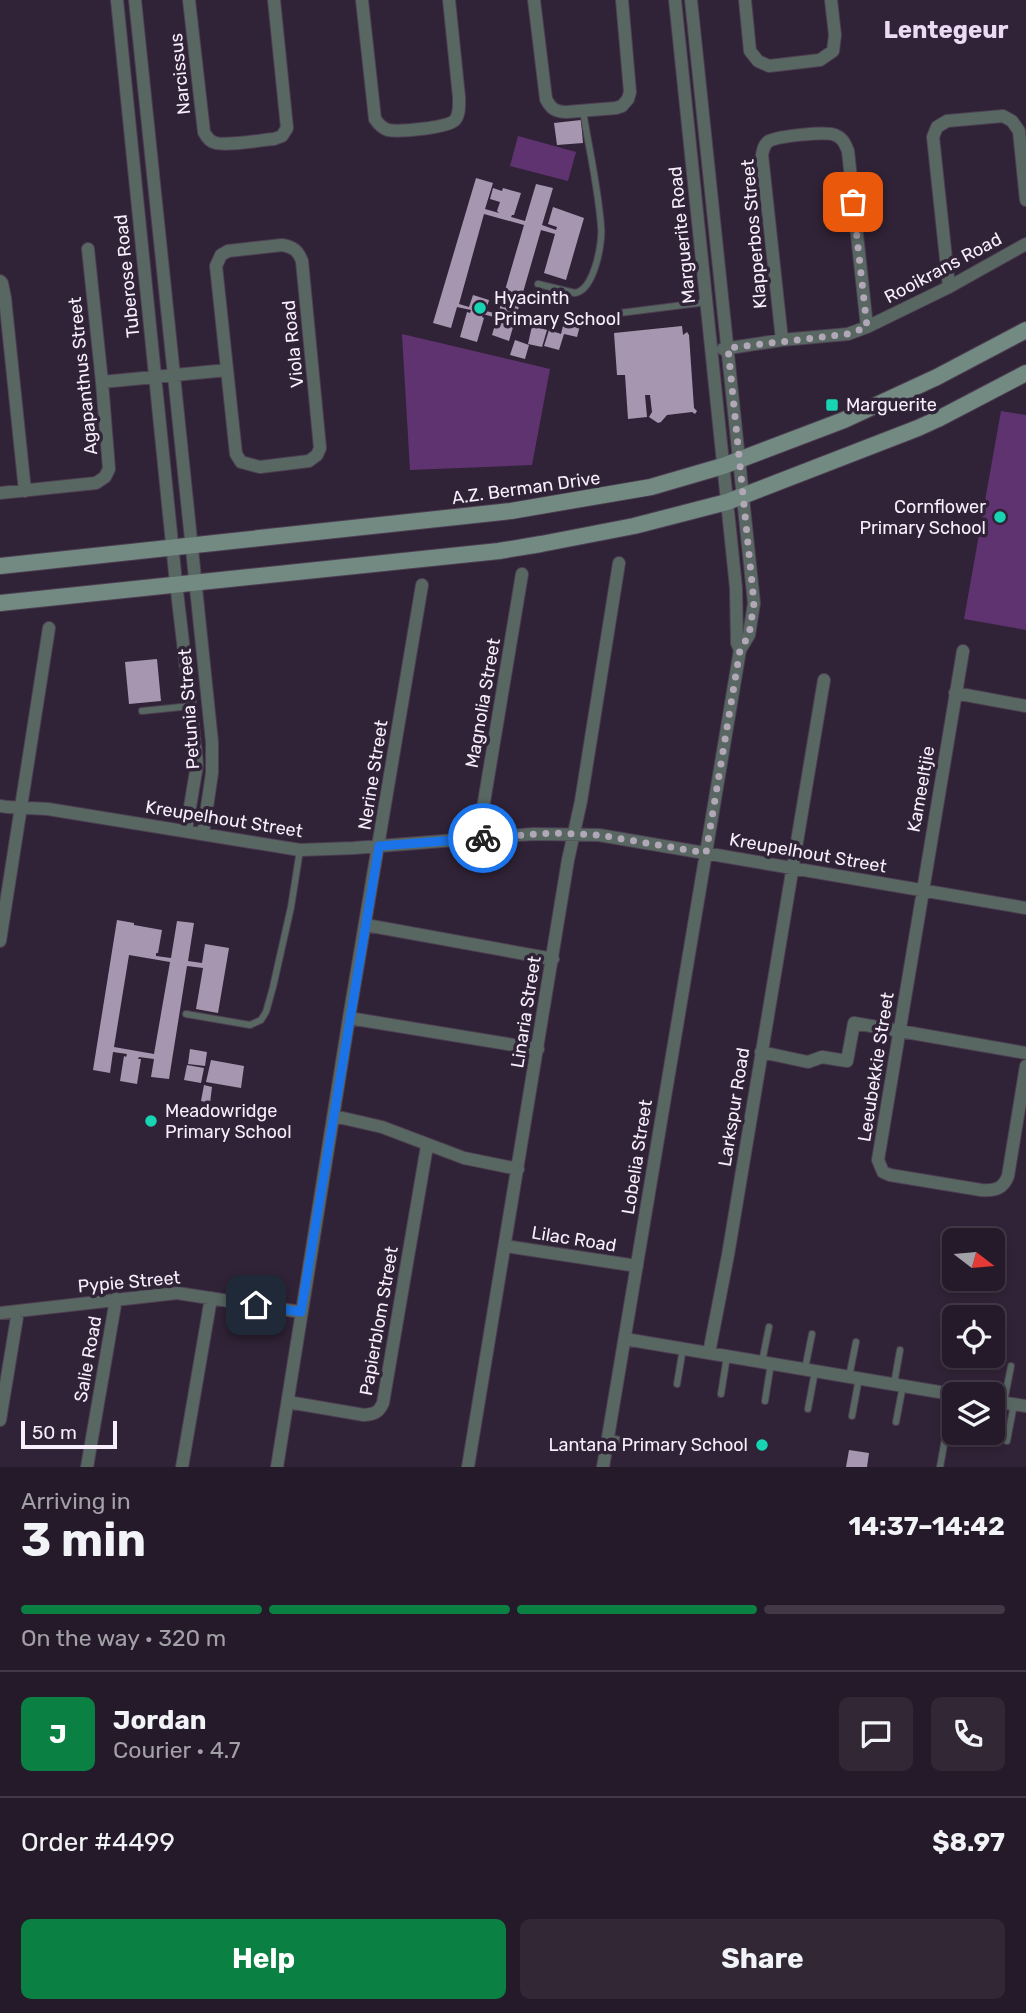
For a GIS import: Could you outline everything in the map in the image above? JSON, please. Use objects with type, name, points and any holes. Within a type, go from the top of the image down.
[{"type":"main road","name":"A.Z. Berman Drive","points":[[0,566],[511,511],[650,487],[723,466],[844,420],[937,377],[1026,330]]},
{"type":"main road","points":[[0,603],[426,559],[541,544],[634,526],[727,502],[929,423],[1026,373]]},
{"type":"street","name":"Tuberose Road","points":[[117,0],[173,548]]},
{"type":"street","name":"Tuberose Road","points":[[135,0],[192,545]]},
{"type":"street","name":"Narcissus","points":[[189,0],[204,132],[207,139],[225,144],[274,139],[282,136],[287,128],[274,0]]},
{"type":"street","points":[[362,0],[375,120],[380,126],[390,130],[448,124],[455,120],[459,111],[459,97],[449,0]]},
{"type":"street","points":[[534,0],[546,99],[551,108],[559,112],[622,106],[628,99],[630,92],[622,0]]},
{"type":"street","name":"Marguerite Road","points":[[675,0],[738,612],[737,643],[740,650]]},
{"type":"street","name":"Marguerite Road","points":[[691,0],[754,603],[749,635],[740,650]]},
{"type":"street","points":[[745,0],[750,51],[758,61],[769,66],[820,60],[832,51],[835,36],[831,0]]},
{"type":"street","points":[[949,287],[933,137],[937,127],[947,121],[1003,116],[1012,121],[1019,131],[1026,200]]},
{"type":"street","name":"Klapperbos Street","points":[[782,340],[762,155],[763,147],[777,139],[827,133],[838,135],[844,141],[848,151],[867,327]]},
{"type":"street","name":"Rooikrans Road","points":[[712,351],[782,340],[848,334],[949,287],[1026,244]]},
{"type":"street","name":"Viola Road","points":[[282,245],[291,247],[298,252],[302,261],[321,440],[317,455],[309,460],[260,467],[242,463],[236,454],[228,370],[216,266],[221,256],[228,251],[282,245]]},
{"type":"street","name":"Agapanthus Street","points":[[0,493],[96,482],[105,477],[109,469],[88,249]]},
{"type":"street","points":[[0,281],[5,299],[25,491]]},
{"type":"street","points":[[102,382],[228,370]]},
{"type":"street","name":"Petunia Street","points":[[192,545],[213,760],[203,834]]},
{"type":"street","name":"Petunia Street","points":[[173,548],[197,765],[186,831]]},
{"type":"street","name":"Linaria Street","points":[[468,1467],[619,563]]},
{"type":"street","name":"Magnolia Street","points":[[478,838],[522,574]]},
{"type":"street","name":"Nerine Street","points":[[277,1467],[422,585]]},
{"type":"street","points":[[0,941],[49,628]]},
{"type":"street","name":"Lobelia Street","points":[[603,1467],[740,650]]},
{"type":"street","name":"Kameeltjie","points":[[922,890],[963,651]]},
{"type":"street","name":"Larkspur Road","points":[[709,1353],[728,1255],[824,680]]},
{"type":"street","points":[[955,693],[1026,706]]},
{"type":"street","name":"Kreupelhout Street","points":[[0,806],[22,810],[48,809],[300,850],[533,834],[599,835],[1026,908]]},
{"type":"street","name":"Leeubekkie Street","points":[[922,890],[878,1160],[883,1172],[981,1190],[999,1189],[1008,1176],[1026,1066]]},
{"type":"street","points":[[366,925],[553,959]]},
{"type":"street","points":[[349,1018],[538,1049]]},
{"type":"street","points":[[761,1052],[808,1062],[822,1057],[848,1061],[854,1023],[1026,1053]]},
{"type":"street","points":[[334,1116],[382,1126],[427,1146],[464,1158],[518,1169]]},
{"type":"street","name":"Papierblom Street","points":[[288,1402],[364,1415],[380,1410],[427,1146]]},
{"type":"street","name":"Lilac Road","points":[[505,1246],[637,1266]]},
{"type":"street","name":"Pypie Street","points":[[0,1313],[177,1293],[301,1312]]},
{"type":"street","points":[[183,1467],[211,1298]]},
{"type":"street","name":"Salie Road","points":[[87,1467],[116,1299]]},
{"type":"street","points":[[0,1420],[18,1311]]},
{"type":"street","points":[[625,1339],[942,1392]]},
{"type":"lane","points":[[538,284],[580,292],[589,282],[597,258],[601,226],[583,111]]},
{"type":"lane","points":[[620,313],[707,302]]},
{"type":"lane","points":[[142,711],[191,706]]},
{"type":"lane","points":[[186,1014],[250,1025],[261,1020],[273,987],[291,907],[300,850]]},
{"type":"lane","points":[[765,1401],[769,1327]]},
{"type":"lane","points":[[808,1409],[812,1334]]},
{"type":"lane","points":[[852,1416],[856,1342]]},
{"type":"lane","points":[[677,1384],[683,1348]]},
{"type":"lane","points":[[896,1422],[900,1350]]},
{"type":"lane","points":[[721,1394],[727,1356]]},
{"type":"lane","points":[[1007,1441],[1012,1366]]},
{"type":"lane","points":[[608,1438],[650,1445]]},
{"type":"lane","points":[[940,1467],[945,1445]]},
{"type":"shaded area","points":[[518,136],[576,152],[568,181],[510,166]]},
{"type":"shaded area","points":[[402,334],[550,369],[532,465],[410,470]]},
{"type":"shaded area","name":"Cornflower Primary School","points":[[1001,411],[1026,415],[1026,630],[964,619]]},
{"type":"building","points":[[581,120],[583,143],[557,145],[554,123]]},
{"type":"building","points":[[476,178],[493,183],[485,209],[499,213],[497,211],[500,202],[490,199],[493,188],[521,193],[511,217],[525,221],[536,184],[553,188],[542,225],[556,230],[557,227],[548,224],[553,207],[584,218],[566,280],[544,273],[555,234],[541,230],[509,341],[492,335],[497,318],[483,314],[477,342],[460,337],[467,312],[470,313],[471,310],[457,307],[451,328],[433,323]],"holes":[[[484,214],[524,225],[498,314],[486,311],[489,300],[473,295],[469,307],[459,304]]]},
{"type":"building","points":[[565,318],[581,322],[577,337],[564,334],[559,350],[544,346],[549,330],[561,334]]},
{"type":"building","points":[[532,326],[547,330],[542,347],[528,344]]},
{"type":"building","points":[[682,326],[683,335],[687,332],[689,335],[694,408],[697,411],[695,414],[692,412],[667,415],[658,423],[649,417],[652,412],[650,395],[645,395],[647,417],[628,419],[625,375],[617,375],[614,333]]},
{"type":"building","points":[[515,340],[529,345],[525,359],[510,355]]},
{"type":"building","points":[[157,659],[161,701],[129,704],[125,662]]},
{"type":"building","points":[[117,920],[162,930],[156,956],[171,958],[177,921],[194,923],[188,961],[202,963],[205,944],[229,948],[218,1013],[196,1009],[203,968],[187,966],[169,1079],[151,1077],[154,1059],[139,1057],[138,1059],[141,1059],[137,1084],[120,1081],[124,1056],[127,1054],[113,1052],[110,1073],[93,1070]],"holes":[[[129,955],[170,962],[154,1054],[114,1047]]]},
{"type":"building","points":[[190,1049],[207,1052],[205,1066],[188,1064]]},
{"type":"building","points":[[211,1060],[244,1066],[241,1088],[206,1082]]},
{"type":"building","points":[[187,1065],[204,1068],[201,1083],[184,1080]]},
{"type":"building","points":[[204,1085],[212,1087],[210,1103],[201,1101]]},
{"type":"building","points":[[849,1450],[869,1453],[867,1467],[846,1467]]},
{"type":"way so far","points":[[483,838],[552,833],[599,835],[706,853],[740,650],[749,635],[754,603],[728,348],[848,334],[867,327],[853,202]]},
{"type":"place","name":"Hyacinth Primary School","points":[[480,308]]},
{"type":"place","name":"Marguerite","points":[[832,405]]},
{"type":"place","name":"Cornflower Primary School","points":[[1000,517]]},
{"type":"place","name":"Meadowridge Primary School","points":[[151,1121]]},
{"type":"place","name":"Lantana Primary School","points":[[762,1445]]},
{"type":"district","name":"Lentegeur","points":[[946,30]]},
{"type":"route","points":[[256,1305],[301,1312],[379,846],[483,838]]}]
